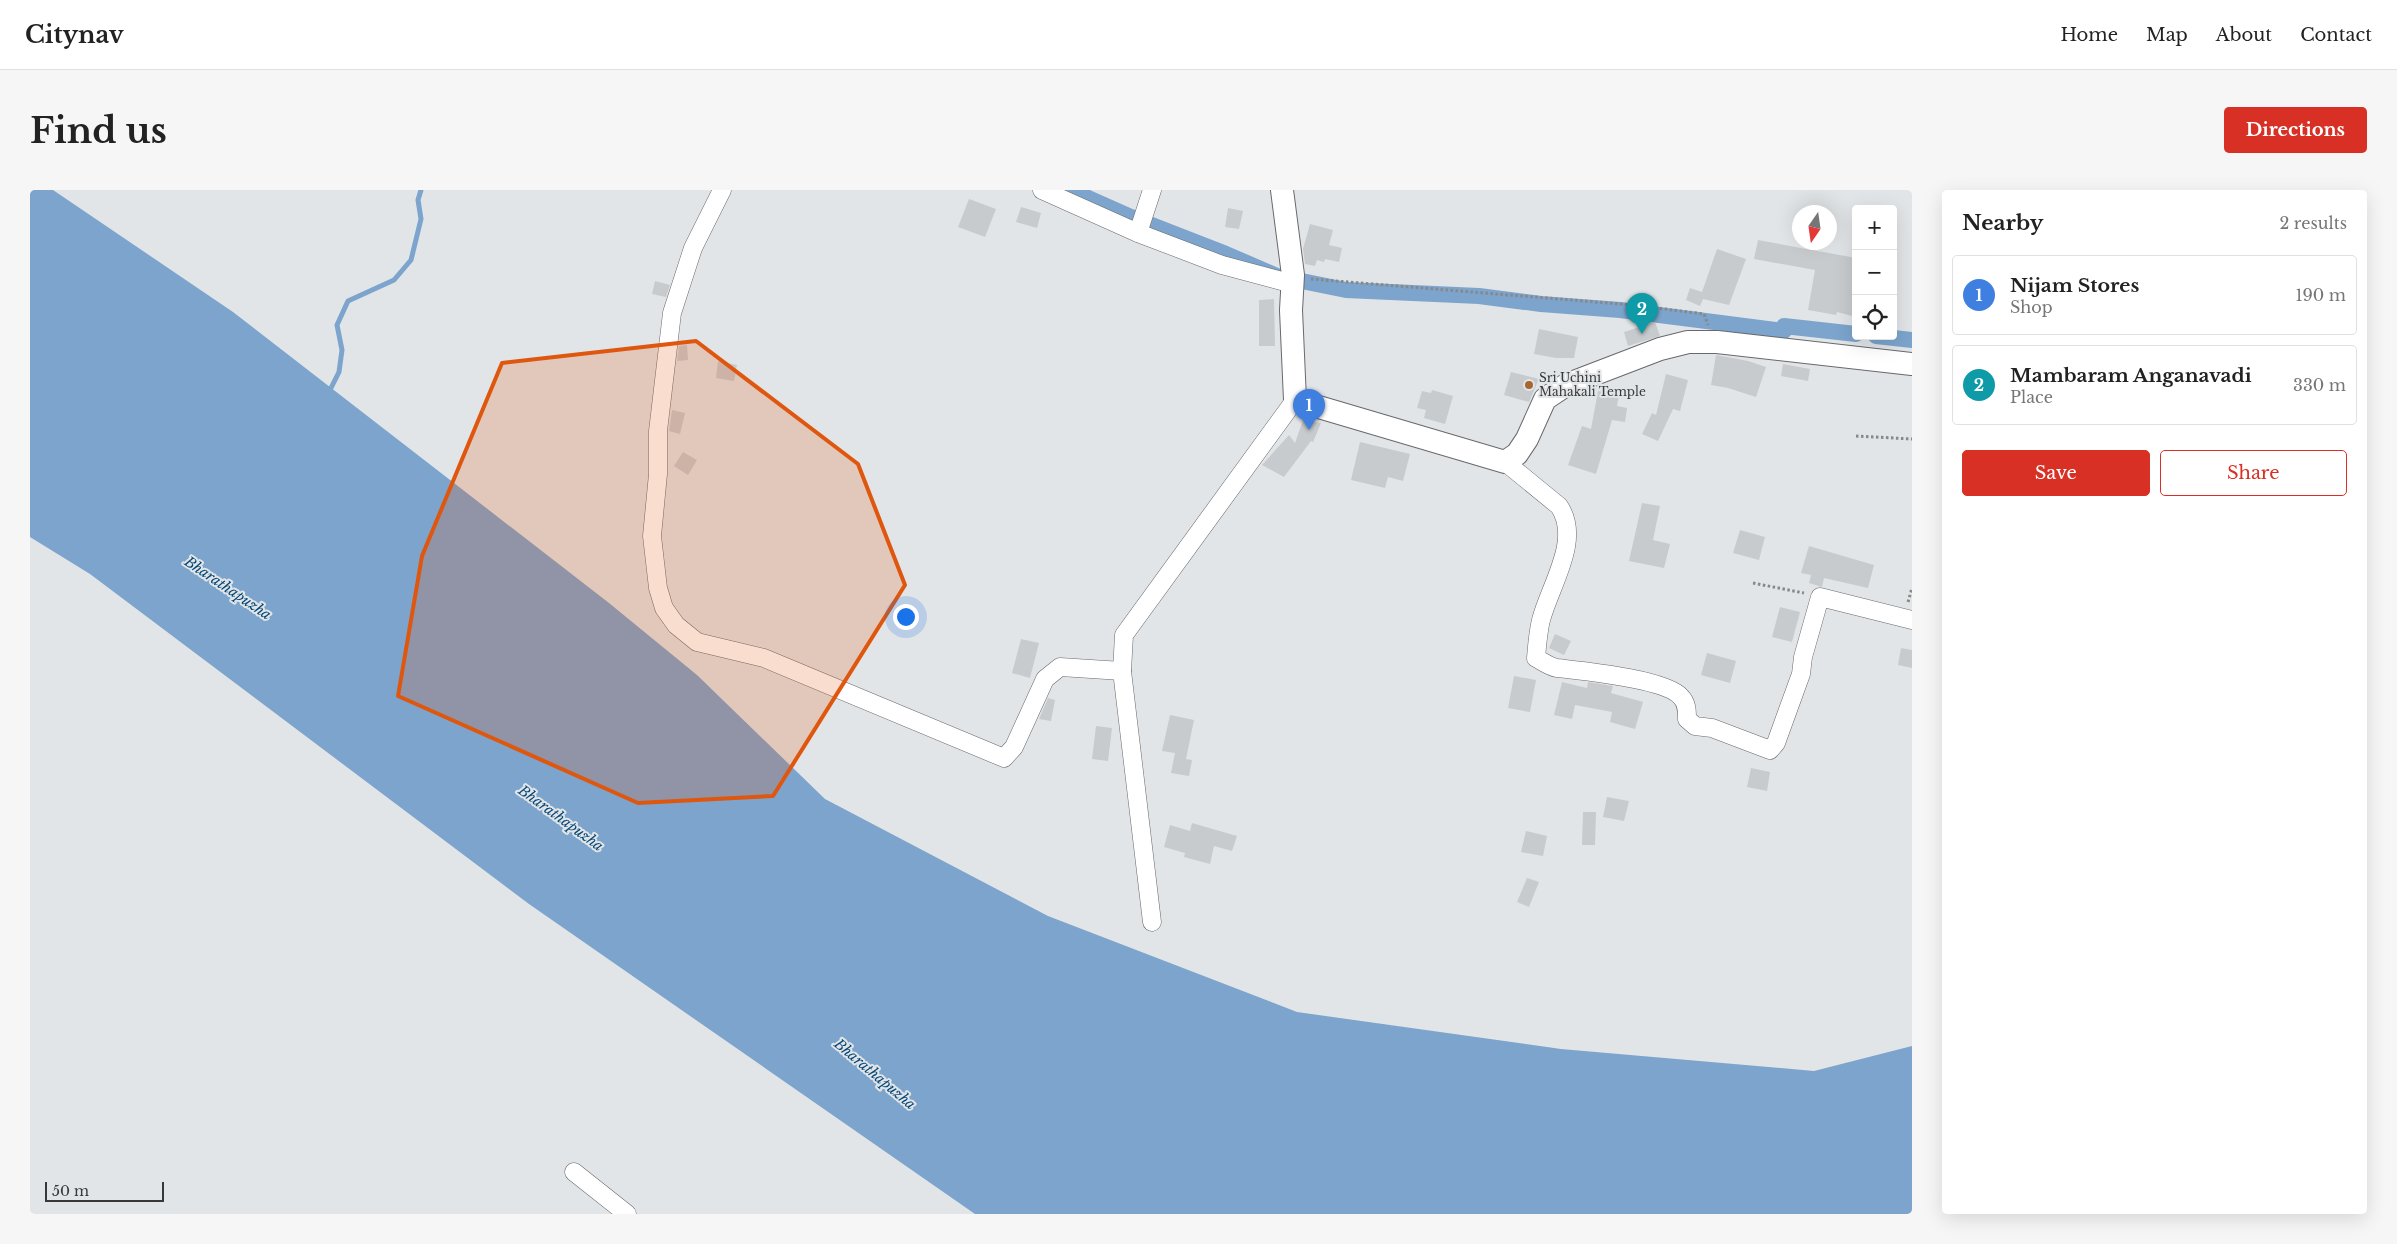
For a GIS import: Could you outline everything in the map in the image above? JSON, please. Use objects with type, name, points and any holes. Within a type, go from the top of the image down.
[{"type":"street","points":[[722,190],[693,248],[672,314],[658,431],[658,474],[653,545],[658,588],[664,608],[676,625],[697,642],[764,658],[1004,758],[1014,747],[1045,679],[1060,667],[1122,671]]},
{"type":"street","points":[[1042,190],[1138,233],[1222,265],[1293,280]]},
{"type":"street","points":[[1138,233],[1152,190]]},
{"type":"street","points":[[1152,922],[1122,671],[1124,635],[1295,400],[1291,310],[1293,280],[1282,190]]},
{"type":"street","points":[[1505,462],[1517,454],[1527,439],[1545,399],[1566,385],[1600,374],[1660,349],[1688,342],[1717,342],[1912,364]]},
{"type":"street","points":[[1295,400],[1505,462],[1540,488],[1565,514],[1568,529],[1561,563],[1541,619],[1536,658],[1555,668],[1574,668],[1660,686],[1681,696],[1686,706],[1687,719],[1695,726],[1712,728],[1770,750],[1776,743],[1801,674],[1803,657],[1820,597],[1912,620]]},
{"type":"street","points":[[574,1172],[627,1214]]},
{"type":"path","points":[[1293,280],[1315,279],[1633,305],[1704,314]]},
{"type":"path","points":[[1856,436],[1912,439]]},
{"type":"path","points":[[1753,582],[1820,597]]},
{"type":"highlighted area","points":[[696,341],[858,464],[905,585],[773,796],[638,803],[398,696],[422,556],[502,363]]},
{"type":"water","name":"Bharathapuzha","points":[[30,190],[53,190],[233,312],[609,603],[697,675],[825,799],[1048,916],[1297,1012],[1561,1049],[1814,1071],[1912,1046],[1912,1214],[975,1214],[529,904],[90,574],[30,537]]},
{"type":"building","points":[[969,199],[996,209],[985,237],[958,227]]},
{"type":"building","points":[[1021,207],[1041,213],[1037,228],[1016,222]]},
{"type":"building","points":[[1228,208],[1243,211],[1239,229],[1225,227]]},
{"type":"building","points":[[1310,224],[1333,230],[1329,245],[1342,248],[1339,262],[1325,259],[1324,262],[1317,260],[1315,266],[1305,264],[1303,249]]},
{"type":"building","points":[[1758,240],[1792,246],[1792,250],[1812,250],[1852,257],[1852,316],[1837,312],[1836,315],[1808,310],[1815,270],[1754,259]]},
{"type":"building","points":[[1717,249],[1746,259],[1729,305],[1703,299],[1700,306],[1686,300],[1690,288],[1702,292]]},
{"type":"building","points":[[655,281],[670,285],[666,297],[652,294]]},
{"type":"building","points":[[1274,299],[1275,346],[1259,346],[1259,300]]},
{"type":"building","points":[[1655,322],[1660,336],[1628,346],[1624,332]]},
{"type":"building","points":[[1539,329],[1578,337],[1574,358],[1556,358],[1534,354]]},
{"type":"building","points":[[687,345],[688,360],[677,361],[679,346]]},
{"type":"building","points":[[1716,355],[1748,361],[1766,367],[1756,397],[1711,385]]},
{"type":"building","points":[[718,361],[737,365],[734,381],[716,378]]},
{"type":"building","points":[[1783,364],[1810,369],[1808,381],[1781,376]]},
{"type":"building","name":"Sri Uchini Mahakali Temple","points":[[1511,372],[1539,379],[1529,402],[1504,395]]},
{"type":"building","points":[[1666,374],[1688,380],[1680,411],[1673,409],[1658,441],[1642,434],[1652,413],[1656,415]]},
{"type":"building","points":[[1432,390],[1453,396],[1445,424],[1424,418],[1426,410],[1417,408],[1422,391],[1431,393]]},
{"type":"building","points":[[1598,391],[1619,395],[1617,406],[1627,408],[1625,422],[1612,420],[1596,474],[1568,465],[1582,426],[1591,429]]},
{"type":"building","points":[[672,410],[685,413],[680,434],[669,431]]},
{"type":"building","points":[[1303,420],[1321,423],[1313,442],[1311,441],[1284,477],[1262,465],[1289,435],[1295,443]]},
{"type":"building","points":[[1360,442],[1410,454],[1403,481],[1388,477],[1385,488],[1351,480]]},
{"type":"building","points":[[683,452],[697,460],[688,475],[674,466]]},
{"type":"building","points":[[1642,503],[1660,506],[1653,540],[1670,544],[1664,568],[1629,561]]},
{"type":"building","points":[[1740,530],[1765,537],[1759,560],[1733,553]]},
{"type":"building","points":[[1809,546],[1874,565],[1868,588],[1824,578],[1822,587],[1809,583],[1811,575],[1801,573]]},
{"type":"building","points":[[1780,607],[1800,612],[1792,642],[1772,637]]},
{"type":"building","points":[[1555,634],[1571,641],[1564,655],[1549,648]]},
{"type":"building","points":[[1021,639],[1039,643],[1030,678],[1012,673]]},
{"type":"building","points":[[1901,648],[1912,650],[1912,668],[1898,665]]},
{"type":"building","points":[[1707,653],[1736,661],[1730,683],[1701,675]]},
{"type":"building","points":[[1514,676],[1536,680],[1530,712],[1508,708]]},
{"type":"building","points":[[1562,682],[1587,688],[1588,682],[1613,686],[1611,693],[1643,702],[1635,729],[1610,722],[1612,712],[1575,705],[1572,719],[1554,715]]},
{"type":"building","points":[[1048,698],[1055,700],[1051,721],[1039,719]]},
{"type":"building","points":[[1170,715],[1194,720],[1186,759],[1192,760],[1189,776],[1171,773],[1175,753],[1162,751]]},
{"type":"building","points":[[1096,726],[1112,728],[1108,761],[1092,759]]},
{"type":"building","points":[[1751,768],[1770,772],[1767,791],[1747,787]]},
{"type":"building","points":[[1607,797],[1629,801],[1624,821],[1603,817]]},
{"type":"building","points":[[1583,812],[1596,812],[1595,845],[1582,845]]},
{"type":"building","points":[[1192,823],[1237,836],[1232,851],[1214,846],[1210,864],[1184,857],[1185,853],[1164,847],[1170,825],[1190,831]]},
{"type":"building","points":[[1526,831],[1547,836],[1543,856],[1521,852]]},
{"type":"building","points":[[1527,878],[1539,882],[1529,907],[1517,902]]},
{"type":"waterway","points":[[328,394],[339,372],[342,350],[337,325],[348,301],[394,280],[411,260],[421,219],[418,200],[421,190]]},
{"type":"waterway","points":[[1070,190],[1131,217],[1277,276],[1346,290],[1479,296],[1541,304],[1620,310],[1784,331],[1784,326],[1852,334]]},
{"type":"waterway","points":[[1897,338],[1912,340]]},
{"type":"place","name":"Mambaram Anganavadi","points":[[1642,334]]},
{"type":"place","name":"Sri Uchini Mahakali Temple","points":[[1529,385]]},
{"type":"place","name":"Nijam Stores","points":[[1309,430]]}]
